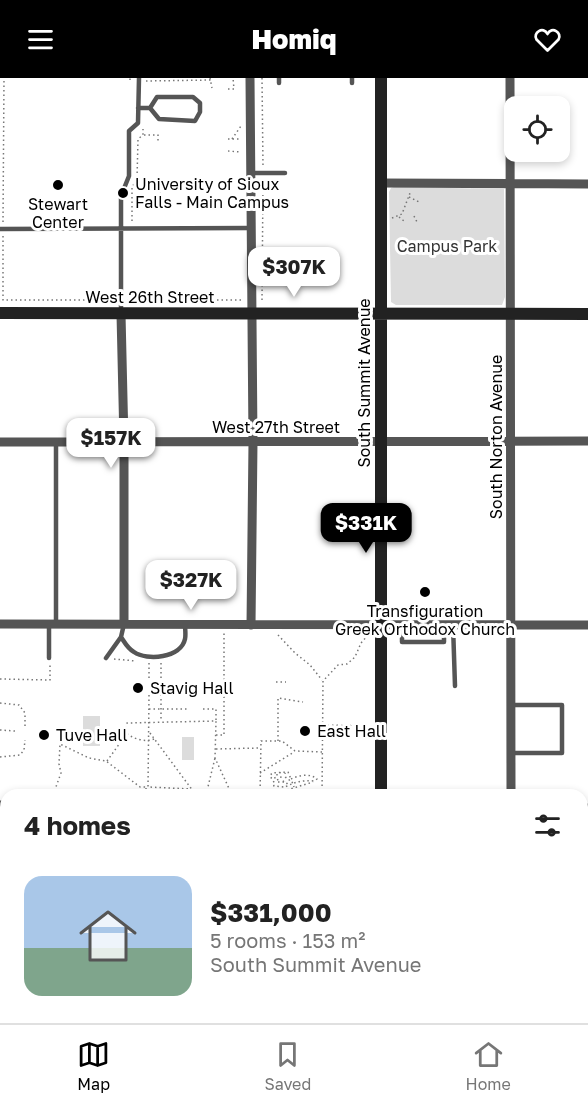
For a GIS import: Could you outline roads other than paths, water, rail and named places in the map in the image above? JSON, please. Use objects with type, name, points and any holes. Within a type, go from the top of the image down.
[{"type":"street","points":[[250,78],[253,442],[251,625]]},
{"type":"street","name":"South Summit Avenue","points":[[381,78],[381,789]]},
{"type":"street","name":"South Norton Avenue","points":[[510,78],[511,789]]},
{"type":"street","points":[[380,183],[588,184]]},
{"type":"street","name":"West 26th Street","points":[[0,313],[588,314]]},
{"type":"street","points":[[121,314],[124,624]]},
{"type":"street","name":"West 27th Street","points":[[0,442],[588,441]]},
{"type":"street","points":[[0,624],[588,625]]},
{"type":"lane","points":[[121,314],[121,196],[129,176],[129,131],[138,123],[141,80]]},
{"type":"lane","points":[[157,97],[194,97],[200,103],[200,112],[195,121],[159,119],[150,108],[157,97]]},
{"type":"lane","points":[[138,108],[150,108]]},
{"type":"lane","points":[[250,173],[285,173]]},
{"type":"lane","points":[[2,229],[251,228]]},
{"type":"lane","points":[[50,658],[53,624],[56,442]]},
{"type":"lane","points":[[106,658],[121,637],[124,624]]},
{"type":"lane","points":[[121,637],[127,647],[141,656],[169,656],[180,648],[185,639],[185,624]]},
{"type":"lane","points":[[402,625],[402,642],[444,642],[448,625]]},
{"type":"lane","points":[[448,625],[455,686]]},
{"type":"lane","points":[[511,705],[562,705],[562,753],[511,753]]},
{"type":"place","name":"Stewart Center","points":[[58,185]]},
{"type":"place","name":"University of Sioux Falls - Main Campus","points":[[123,193]]},
{"type":"place","name":"Transfiguration Greek Orthodox Church","points":[[425,592]]},
{"type":"place","name":"Stavig Hall","points":[[138,688]]},
{"type":"place","name":"East Hall","points":[[305,731]]},
{"type":"place","name":"Tuve Hall","points":[[44,735]]},
{"type":"park label","name":"Campus Park","points":[[447,246]]}]
